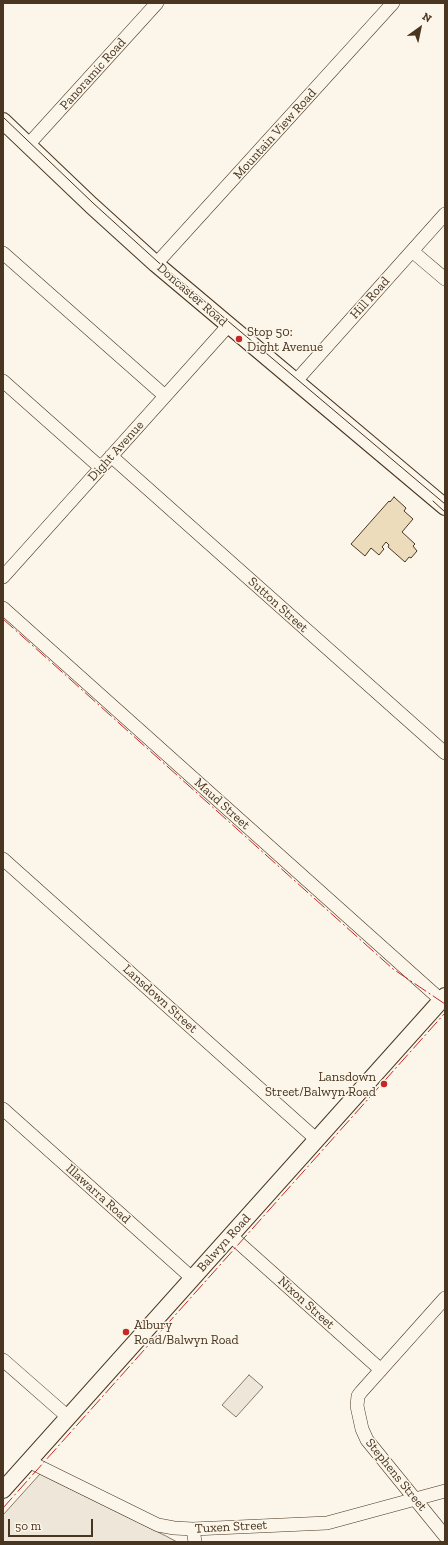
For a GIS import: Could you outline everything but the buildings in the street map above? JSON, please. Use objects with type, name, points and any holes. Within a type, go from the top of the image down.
[{"type":"main road","name":"Doncaster Road","points":[[3,121],[91,205],[156,264],[445,507]]},
{"type":"main road","name":"Balwyn Road","points":[[3,1490],[443,998]]},
{"type":"street","name":"Panoramic Road","points":[[28,145],[157,3]]},
{"type":"street","name":"Mountain View Road","points":[[156,264],[393,3]]},
{"type":"street","name":"Hill Road","points":[[295,382],[445,214]]},
{"type":"street","points":[[412,251],[445,278]]},
{"type":"street","points":[[3,253],[165,396]]},
{"type":"street","name":"Dight Avenue","points":[[3,577],[228,326]]},
{"type":"street","points":[[3,381],[101,468]]},
{"type":"street","name":"Sutton Street","points":[[111,456],[445,753]]},
{"type":"street","name":"Maud Street","points":[[3,608],[443,998]]},
{"type":"street","name":"Lansdown Street","points":[[3,859],[316,1139]]},
{"type":"street","name":"Illawarra Road","points":[[3,1109],[192,1278]]},
{"type":"street","name":"Nixon Street","points":[[230,1235],[381,1370]]},
{"type":"street","name":"Stephens Street","points":[[445,1298],[358,1396],[356,1406],[362,1429],[367,1440],[445,1536]]},
{"type":"street","points":[[3,1360],[68,1418]]},
{"type":"street","name":"Tuxen Street","points":[[28,1461],[158,1525],[174,1528],[194,1536],[327,1522],[445,1491]]},
{"type":"shaded area","points":[[249,1375],[263,1387],[236,1417],[222,1405]]},
{"type":"shaded area","points":[[40,1474],[177,1542],[3,1542],[3,1515]]},
{"type":"tram line","points":[[3,117],[93,203],[158,262],[445,504]]},
{"type":"tram line","points":[[433,501],[445,512]]},
{"type":"power","points":[[3,619],[393,969],[445,1004]]},
{"type":"power","points":[[3,1508],[445,1013]]},
{"type":"place","name":"Stop 50: Dight Avenue","points":[[239,339]]},
{"type":"place","name":"Lansdown Street/Balwyn Road","points":[[384,1084]]},
{"type":"place","name":"Albury Road/Balwyn Road","points":[[126,1332]]}]
